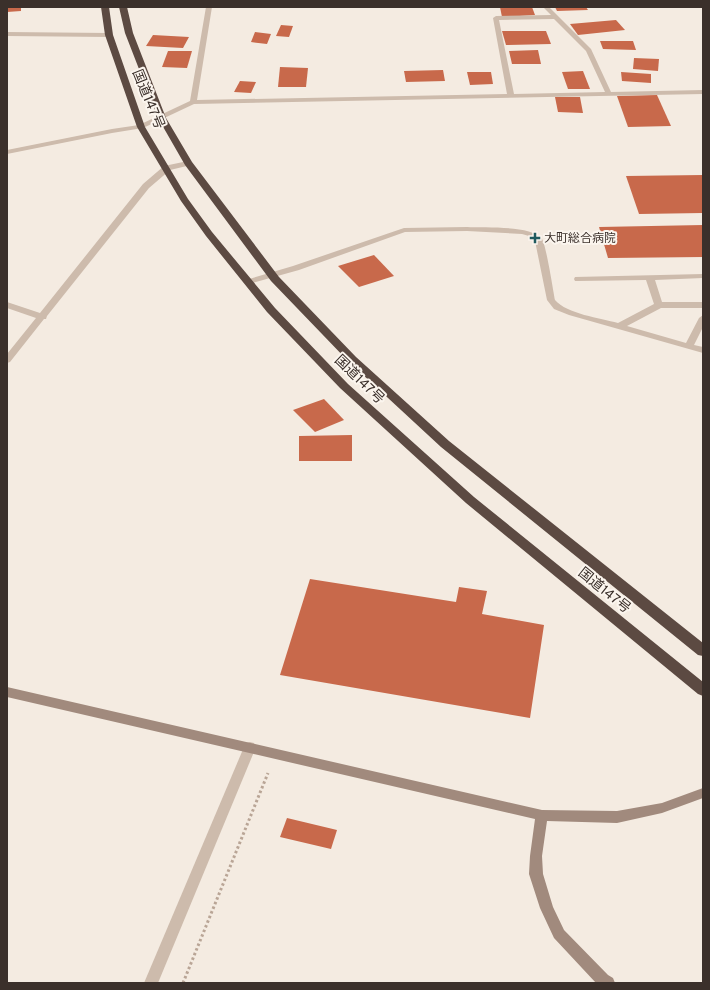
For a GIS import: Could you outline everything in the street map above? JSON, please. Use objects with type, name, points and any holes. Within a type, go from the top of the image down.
[{"type":"highway","name":"国道147号","points":[[105,7],[109,35],[142,128],[184,199],[209,234],[271,310],[344,386],[465,495],[703,690]]},
{"type":"highway","name":"国道147号","points":[[123,7],[129,33],[162,118],[188,163],[273,276],[352,359],[445,444],[703,651]]},
{"type":"street","points":[[193,102],[210,7]]},
{"type":"street","points":[[546,7],[589,50],[609,94]]},
{"type":"street","points":[[511,96],[496,18],[555,17]]},
{"type":"street","points":[[7,34],[109,35]]},
{"type":"street","points":[[7,152],[112,131],[142,128],[193,102],[703,92]]},
{"type":"street","points":[[7,360],[146,186],[167,168],[188,163]]},
{"type":"street","points":[[249,282],[273,276],[404,230],[467,228],[522,232],[532,234],[539,240],[551,300],[557,307],[572,313],[703,350]]},
{"type":"street","points":[[578,279],[703,276]]},
{"type":"street","points":[[650,278],[659,305]]},
{"type":"street","points":[[7,304],[42,317]]},
{"type":"street","points":[[620,326],[659,305],[703,306]]},
{"type":"street","points":[[689,346],[703,318]]},
{"type":"street","points":[[7,692],[542,815],[617,817],[662,808],[703,793]]},
{"type":"street","points":[[151,983],[250,747]]},
{"type":"street","points":[[542,815],[536,874],[547,908],[560,934],[603,980],[608,983]]},
{"type":"path","points":[[183,983],[268,772]]},
{"type":"building","points":[[7,7],[21,7],[21,11],[7,12]]},
{"type":"building","points":[[500,7],[532,7],[535,15],[502,17]]},
{"type":"building","points":[[555,7],[586,7],[588,10],[557,11]]},
{"type":"building","points":[[616,20],[625,30],[578,35],[570,24]]},
{"type":"building","points":[[281,25],[293,26],[289,37],[276,36]]},
{"type":"building","points":[[502,31],[546,31],[551,44],[506,45]]},
{"type":"building","points":[[255,32],[271,34],[267,44],[251,42]]},
{"type":"building","points":[[153,35],[189,37],[183,48],[146,46]]},
{"type":"building","points":[[600,41],[633,41],[636,50],[603,49]]},
{"type":"building","points":[[538,50],[541,64],[512,64],[509,51]]},
{"type":"building","points":[[168,51],[192,51],[187,68],[162,67]]},
{"type":"building","points":[[634,58],[659,59],[658,71],[633,69]]},
{"type":"building","points":[[280,67],[308,68],[306,87],[278,87]]},
{"type":"building","points":[[443,70],[445,81],[406,82],[404,71]]},
{"type":"building","points":[[583,71],[590,89],[568,89],[562,72]]},
{"type":"building","points":[[467,72],[491,72],[493,84],[470,85]]},
{"type":"building","points":[[621,72],[651,74],[651,83],[622,81]]},
{"type":"building","points":[[240,81],[256,82],[251,93],[234,92]]},
{"type":"building","points":[[657,95],[671,126],[628,127],[617,96]]},
{"type":"building","points":[[555,97],[580,97],[583,113],[558,112]]},
{"type":"building","points":[[703,175],[703,213],[639,214],[626,176]]},
{"type":"building","points":[[703,225],[703,257],[608,258],[599,227]]},
{"type":"building","points":[[374,255],[394,276],[359,287],[338,266]]},
{"type":"building","points":[[324,399],[344,420],[315,432],[293,410]]},
{"type":"building","points":[[352,435],[352,461],[299,461],[299,436]]},
{"type":"building","points":[[310,579],[456,602],[459,587],[487,591],[482,614],[544,625],[530,718],[280,675]]},
{"type":"building","points":[[287,818],[337,830],[331,849],[280,837]]},
{"type":"place","name":"大町総合病院","points":[[535,238]]}]
